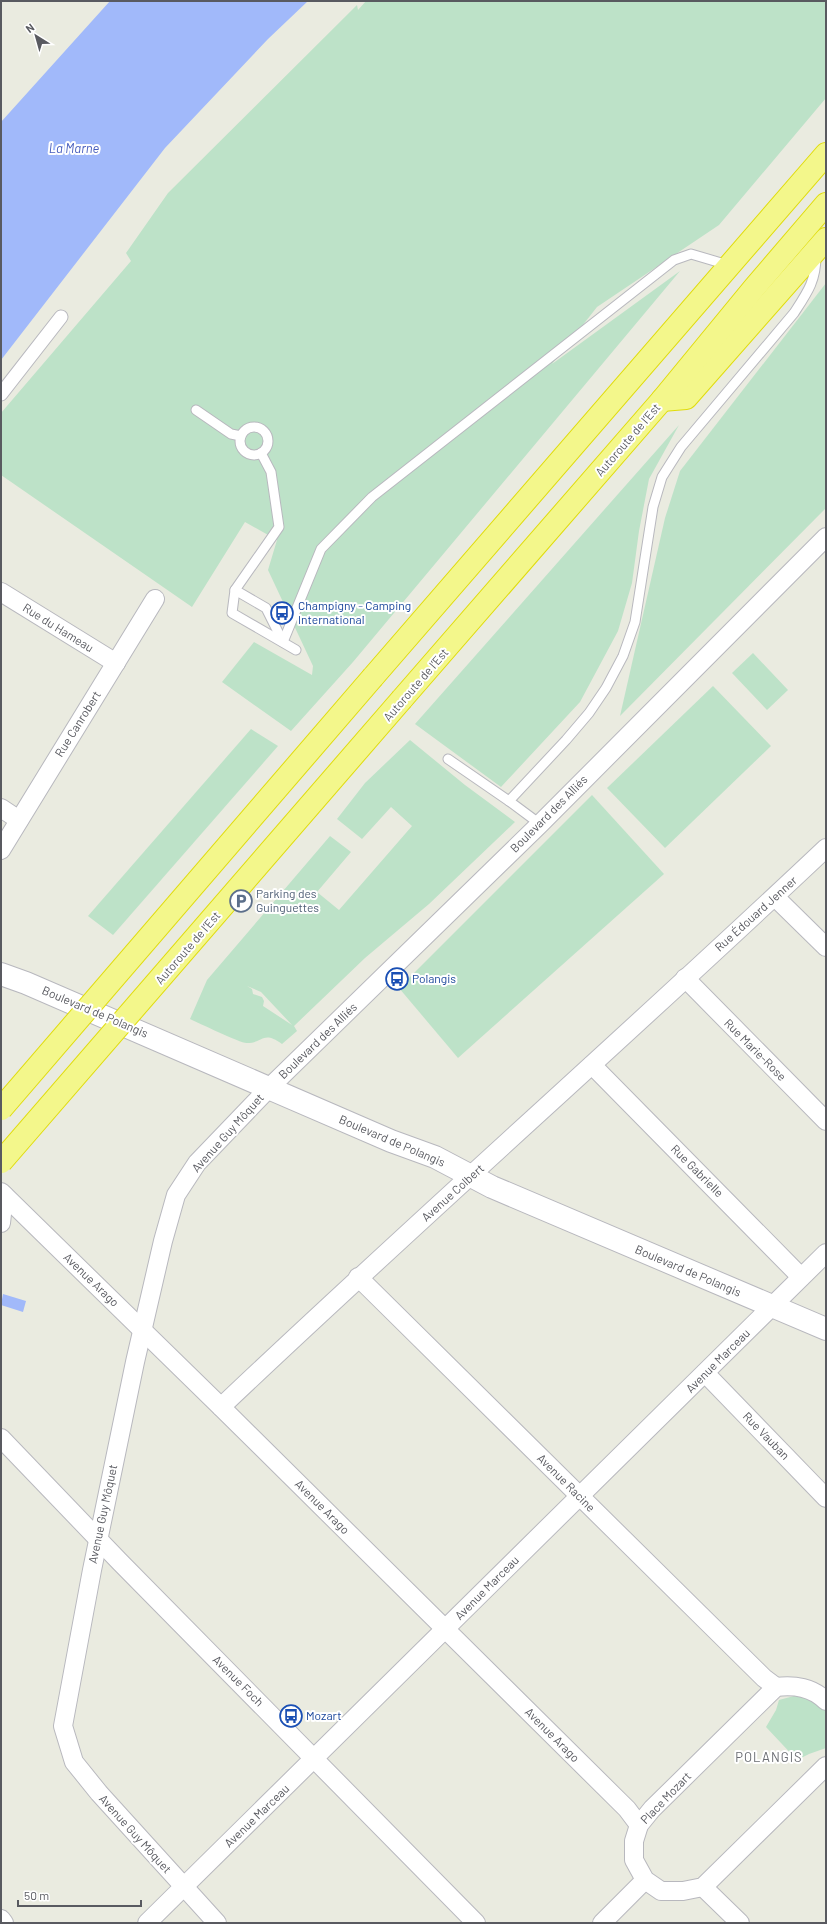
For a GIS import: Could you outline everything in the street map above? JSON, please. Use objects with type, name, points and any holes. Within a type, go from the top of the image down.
[{"type":"highway","points":[[1,1109],[826,154]]},
{"type":"highway","name":"Autoroute de l’Est","points":[[1,1162],[662,400],[754,288],[826,204]]},
{"type":"highway","points":[[662,400],[686,398],[821,244]]},
{"type":"street","points":[[1,394],[61,317]]},
{"type":"street","name":"Boulevard des Alliés","points":[[269,1088],[540,824],[826,537]]},
{"type":"street","name":"Rue du Hameau","points":[[1,592],[116,663]]},
{"type":"street","name":"Rue Canrobert","points":[[1,850],[155,599]]},
{"type":"street","points":[[1,808],[20,820]]},
{"type":"street","name":"Rue Édouard Jenner","points":[[685,978],[775,897],[826,848]]},
{"type":"street","points":[[775,897],[826,948]]},
{"type":"street","name":"Boulevard de Polangis","points":[[1,974],[26,983],[390,1141],[435,1157],[470,1177],[826,1329]]},
{"type":"street","name":"Avenue Colbert","points":[[221,1407],[358,1277],[470,1177],[685,978]]},
{"type":"street","name":"Rue Marie-Rose","points":[[685,978],[826,1121]]},
{"type":"street","name":"Rue Gabrielle","points":[[592,1065],[801,1277]]},
{"type":"street","name":"Avenue Guy Môquet","points":[[217,1923],[99,1793],[74,1762],[64,1726],[98,1539],[142,1330],[176,1195],[198,1163],[269,1088]]},
{"type":"street","points":[[1,1223],[2,1193]]},
{"type":"street","name":"Avenue Arago","points":[[2,1193],[221,1407],[627,1809],[639,1825]]},
{"type":"street","name":"Avenue Marceau","points":[[147,1923],[314,1760],[579,1496],[706,1374],[826,1253]]},
{"type":"street","name":"Avenue Racine","points":[[358,1277],[764,1678],[776,1687]]},
{"type":"street","name":"Rue Vauban","points":[[706,1374],[826,1498]]},
{"type":"street","name":"Avenue Foch","points":[[1,1438],[314,1760],[476,1923]]},
{"type":"street","points":[[776,1687],[791,1685],[807,1688],[824,1695]]},
{"type":"street","name":"Place Mozart","points":[[645,1880],[634,1860],[634,1841],[639,1825],[652,1809],[776,1687]]},
{"type":"street","points":[[602,1923],[645,1880],[661,1890],[683,1891],[703,1887],[826,1766]]},
{"type":"street","points":[[703,1887],[740,1923]]},
{"type":"street","points":[[1,1919],[4,1923]]},
{"type":"lane","points":[[509,800],[566,740],[606,688],[623,656],[635,622],[652,507],[662,477],[681,447],[794,313],[810,289],[816,272],[821,244]]},
{"type":"lane","points":[[283,642],[321,549],[372,497],[674,260],[691,254],[730,265]]},
{"type":"lane","points":[[196,410],[231,434],[241,436]]},
{"type":"lane","points":[[258,427],[264,431],[268,442],[261,453],[253,455],[245,451],[240,444],[241,436],[246,429],[258,427]]},
{"type":"lane","points":[[261,453],[271,472],[279,527],[235,590],[232,613],[296,650]]},
{"type":"lane","points":[[235,590],[266,608],[283,642]]},
{"type":"lane","points":[[448,759],[509,800],[540,824]]},
{"type":"green space","points":[[366,1],[826,1],[826,98],[719,225],[597,307],[552,364],[680,271],[353,662],[291,731],[222,682],[254,642],[312,675],[313,666],[268,570],[277,540],[245,522],[192,607],[1,475],[1,413],[131,261],[126,253],[168,193],[357,5],[358,10]]},
{"type":"green space","points":[[826,283],[826,508],[620,716],[665,518],[680,471]]},
{"type":"green space","points":[[679,425],[649,479],[639,531],[632,583],[618,631],[580,702],[501,787],[415,724]]},
{"type":"green space","points":[[753,653],[788,690],[767,710],[732,673]]},
{"type":"green space","points":[[713,686],[771,746],[665,848],[607,788]]},
{"type":"green space","points":[[251,729],[278,746],[113,935],[88,916]]},
{"type":"green space","points":[[410,740],[465,785],[515,822],[429,904],[365,958],[294,1026],[297,1031],[282,1044],[271,1038],[263,1038],[247,1043],[243,1042],[190,1019],[207,980],[330,836],[351,852],[317,892],[339,910],[412,826],[391,807],[362,839],[337,819],[365,783]],"holes":[[[247,986],[261,992],[292,1025],[263,1006],[264,1001],[262,997],[253,994],[252,989]]]},
{"type":"green space","points":[[592,795],[664,874],[458,1058],[399,988]]},
{"type":"green space","points":[[794,1696],[816,1701],[826,1710],[826,1748],[797,1760],[766,1727],[776,1710],[779,1700]]},
{"type":"water","name":"La Marne","points":[[110,1],[308,1],[268,39],[165,148],[1,360],[1,122]]},
{"type":"water","points":[[3,1294],[26,1301],[23,1312],[1,1305]]},
{"type":"place","name":"Champigny - Camping International","points":[[282,613]]},
{"type":"place","name":"Parking des Guinguettes","points":[[241,901]]},
{"type":"place","name":"Polangis","points":[[397,979]]},
{"type":"place","name":"Mozart","points":[[291,1716]]},
{"type":"district","name":"POLANGIS","points":[[769,1757]]}]
